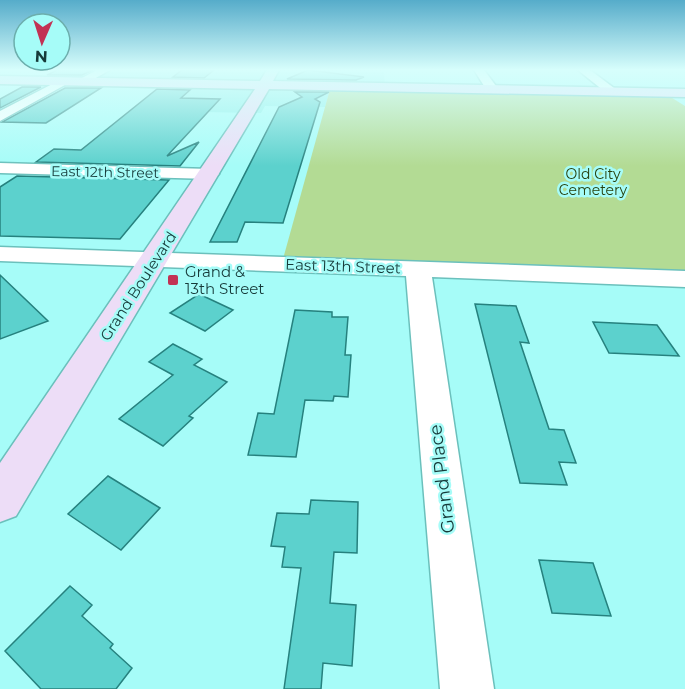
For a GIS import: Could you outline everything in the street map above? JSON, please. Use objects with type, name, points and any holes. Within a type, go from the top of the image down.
[{"type":"main road","name":"Grand Boulevard","points":[[0,501],[254,102]]},
{"type":"street","points":[[1,117],[28,102]]},
{"type":"street","name":"East 12th Street","points":[[0,168],[210,174]]},
{"type":"street","name":"East 13th Street","points":[[0,254],[685,279]]},
{"type":"street","name":"Grand Place","points":[[418,269],[467,689]]},
{"type":"shaded area","points":[[165,102],[326,102],[325,107],[265,106],[261,113],[154,111]]},
{"type":"green space","name":"Old City Cemetery","points":[[326,102],[679,102],[685,106],[685,274],[283,259]]},
{"type":"building","points":[[0,102],[11,102],[0,108]]},
{"type":"building","points":[[39,102],[79,102],[46,123],[2,122]]},
{"type":"building","points":[[141,102],[217,102],[167,156],[199,142],[180,166],[36,162],[54,149],[81,150]]},
{"type":"building","points":[[290,102],[320,102],[283,223],[245,222],[237,242],[210,242],[279,107]]},
{"type":"building","points":[[17,176],[169,180],[120,239],[0,236],[0,187]]},
{"type":"building","points":[[0,275],[48,321],[0,339]]},
{"type":"building","points":[[199,294],[233,310],[205,331],[170,313]]},
{"type":"building","points":[[475,304],[516,306],[529,343],[520,342],[549,429],[564,430],[576,463],[559,462],[567,485],[520,483]]},
{"type":"building","points":[[295,310],[332,312],[332,317],[348,317],[345,355],[351,355],[348,397],[334,396],[333,401],[305,400],[296,457],[248,455],[258,413],[274,414]]},
{"type":"building","points":[[593,322],[657,325],[679,356],[609,353]]},
{"type":"building","points":[[173,344],[202,359],[194,365],[227,382],[189,416],[193,418],[163,446],[119,419],[173,375],[149,362]]},
{"type":"building","points":[[108,476],[160,508],[121,550],[68,514]]},
{"type":"building","points":[[311,500],[358,502],[357,553],[334,552],[330,603],[356,605],[352,666],[323,663],[321,689],[284,689],[301,568],[282,567],[285,547],[271,546],[277,513],[309,514]]},
{"type":"building","points":[[539,560],[593,563],[611,616],[552,613]]},
{"type":"building","points":[[70,586],[92,605],[82,616],[113,644],[110,648],[132,668],[116,689],[41,689],[5,651]]},
{"type":"place","name":"Grand & 13th Street","points":[[173,280]]}]
